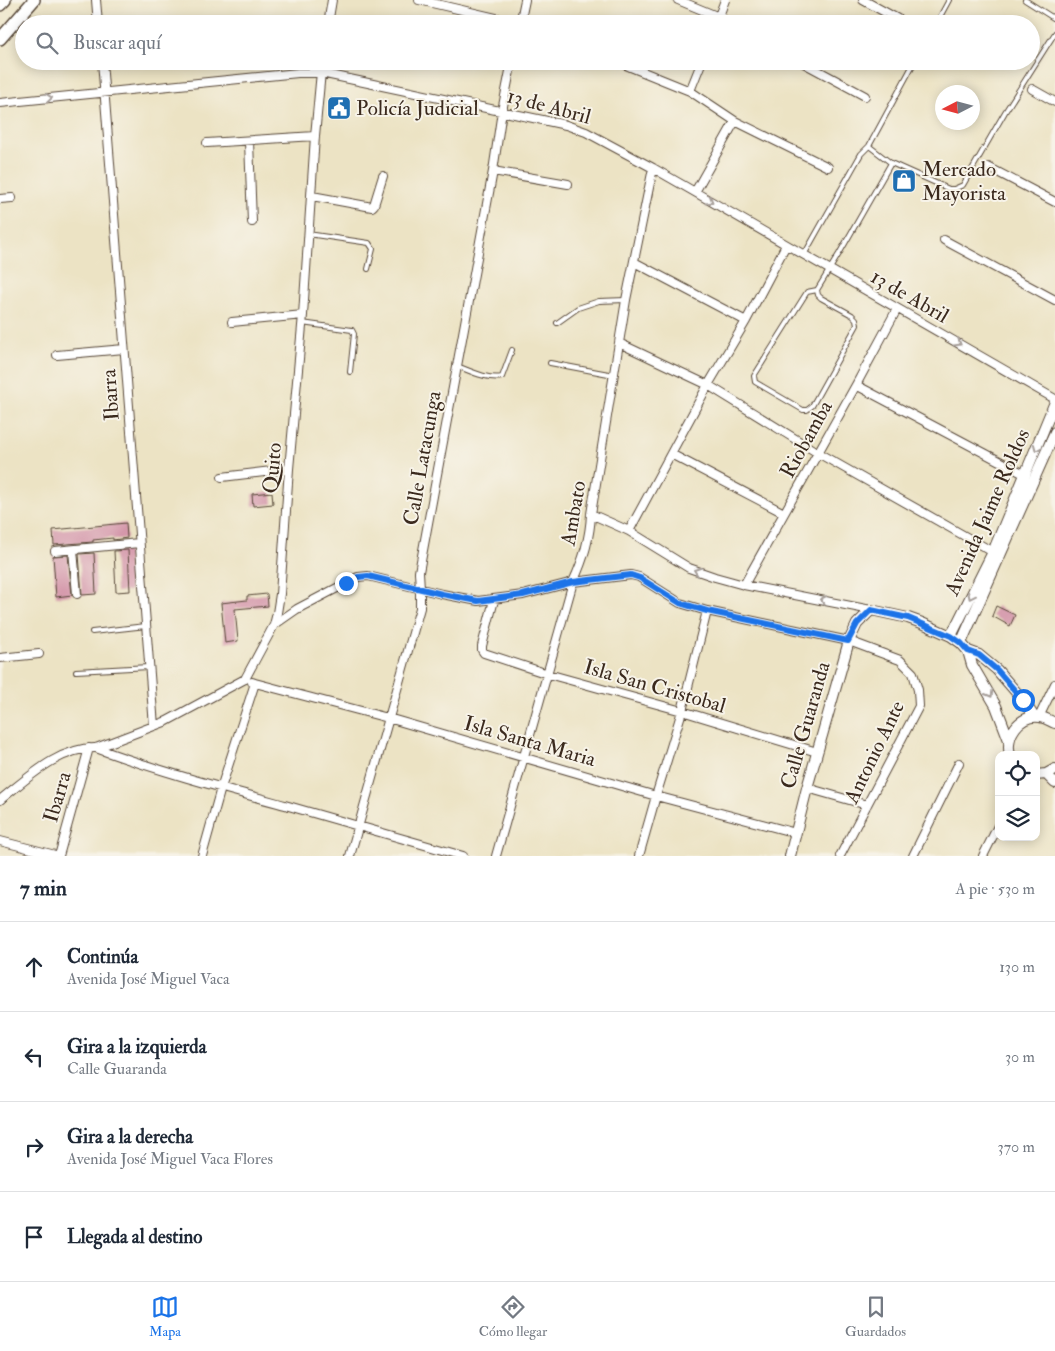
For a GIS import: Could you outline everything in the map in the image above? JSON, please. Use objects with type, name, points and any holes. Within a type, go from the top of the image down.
[{"type":"main road","points":[[0,5],[5,0]]},
{"type":"main road","points":[[21,15],[34,0]]},
{"type":"main road","points":[[0,39],[15,22]]},
{"type":"street","points":[[96,0],[97,15]]},
{"type":"street","points":[[330,15],[332,0]]},
{"type":"street","points":[[419,0],[486,15]]},
{"type":"street","points":[[522,15],[525,0]]},
{"type":"street","points":[[678,0],[707,15]]},
{"type":"street","points":[[719,15],[725,0]]},
{"type":"street","points":[[863,0],[890,15]]},
{"type":"street","name":"Ibarra","points":[[103,70],[154,726]]},
{"type":"street","name":"Quito","points":[[245,679],[274,625],[280,594],[321,70]]},
{"type":"street","name":"Calle Latacunga","points":[[350,856],[420,608],[419,572],[510,70]]},
{"type":"street","points":[[638,70],[690,91],[736,121],[828,167]]},
{"type":"street","points":[[690,91],[698,70]]},
{"type":"street","points":[[817,70],[865,96]]},
{"type":"street","name":"13 de Abril","points":[[0,103],[298,74],[320,74],[566,125],[586,132],[653,168],[1055,399]]},
{"type":"street","points":[[1032,89],[1055,102]]},
{"type":"street","points":[[695,192],[736,121]]},
{"type":"street","points":[[207,144],[315,136]]},
{"type":"street","points":[[249,140],[252,222]]},
{"type":"street","points":[[988,167],[1055,202]]},
{"type":"street","name":"Ambato","points":[[496,856],[573,582],[581,565],[590,530],[626,300],[653,168]]},
{"type":"street","points":[[493,171],[568,184]]},
{"type":"street","points":[[312,196],[372,207],[383,176]]},
{"type":"street","points":[[0,199],[12,198]]},
{"type":"street","points":[[944,240],[1055,300]]},
{"type":"street","points":[[629,531],[708,385],[746,322],[786,245]]},
{"type":"street","points":[[634,262],[746,322]]},
{"type":"street","name":"Riobamba","points":[[744,585],[898,309]]},
{"type":"street","points":[[232,322],[302,319]]},
{"type":"street","points":[[619,343],[708,385],[818,453],[993,552]]},
{"type":"street","points":[[57,355],[124,349]]},
{"type":"street","points":[[856,385],[1026,475]]},
{"type":"street","name":"Avenida Jaime Roldos","points":[[951,636],[993,552],[1055,402]]},
{"type":"street","name":"Avenida Jaime Roldos","points":[[964,647],[1055,432]]},
{"type":"street","points":[[671,454],[784,513]]},
{"type":"street","points":[[222,477],[289,469]]},
{"type":"street","points":[[591,514],[629,531],[689,568],[715,577],[744,585],[908,618],[951,636],[997,670],[1036,717]]},
{"type":"street","points":[[55,551],[139,543]]},
{"type":"street","points":[[74,550],[77,594]]},
{"type":"street","name":"Antonio Ante","points":[[274,625],[298,609],[358,577],[368,576],[478,601],[523,595],[573,582],[631,575],[640,578],[680,603],[707,611],[848,641],[900,660],[913,673],[918,690],[919,706],[840,856]]},
{"type":"street","name":"Isla San Cristobal","points":[[494,600],[482,646],[484,654],[817,752]]},
{"type":"street","name":"Calle Guaranda","points":[[790,856],[848,641],[857,624],[871,610]]},
{"type":"street","points":[[639,856],[682,712],[707,611]]},
{"type":"street","points":[[964,647],[972,665],[996,706],[1009,750]]},
{"type":"street","points":[[0,658],[39,654]]},
{"type":"street","points":[[0,800],[48,764],[64,755],[93,748],[167,721],[245,679],[256,683],[202,856]]},
{"type":"street","name":"Isla Santa Maria","points":[[256,683],[388,718],[656,796],[796,833]]},
{"type":"street","points":[[1036,717],[1055,684]]},
{"type":"street","points":[[1009,750],[1012,732],[1024,720],[1036,717],[1055,724]]},
{"type":"street","points":[[93,748],[222,788],[463,856]]},
{"type":"street","name":"Ibarra","points":[[59,856],[93,748]]},
{"type":"street","points":[[913,856],[958,763]]},
{"type":"street","points":[[1042,774],[1055,782]]},
{"type":"street","points":[[807,788],[867,805]]},
{"type":"street","points":[[983,856],[995,832]]},
{"type":"street","points":[[0,841],[59,856]]},
{"type":"lane","points":[[941,15],[949,0]]},
{"type":"lane","points":[[1025,0],[1055,19]]},
{"type":"lane","points":[[1040,57],[1055,33]]},
{"type":"lane","points":[[804,255],[862,154],[869,146],[911,70]]},
{"type":"lane","points":[[869,146],[891,163],[949,189],[963,185],[1032,70]]},
{"type":"lane","points":[[817,290],[821,298],[852,314],[856,319],[857,325],[812,406],[807,410],[803,410],[755,382],[754,376],[807,292],[817,290],[830,270],[891,163]]},
{"type":"lane","points":[[308,234],[369,243],[373,249],[368,269]]},
{"type":"lane","points":[[557,324],[578,308],[592,303],[626,300]]},
{"type":"lane","points":[[302,319],[352,330],[354,334],[350,372]]},
{"type":"lane","points":[[456,366],[485,376],[502,377],[512,350]]},
{"type":"lane","points":[[550,363],[614,375]]},
{"type":"lane","points":[[92,632],[146,626]]},
{"type":"lane","points":[[76,671],[149,667]]},
{"type":"building","points":[[272,492],[273,504],[253,506],[252,494]]},
{"type":"building","points":[[126,523],[127,538],[54,545],[53,530]]},
{"type":"building","points":[[128,550],[130,591],[116,592],[114,551]]},
{"type":"building","points":[[94,553],[96,594],[82,595],[79,554]]},
{"type":"building","points":[[68,555],[72,595],[56,597],[53,556]]},
{"type":"building","points":[[267,594],[268,606],[235,609],[238,641],[225,643],[221,603],[247,600],[247,596]]},
{"type":"building","points":[[996,606],[1015,615],[1010,626],[992,616]]},
{"type":"place","name":"Policía Judicial","points":[[339,108]]},
{"type":"place","name":"Mercado Mayorista","points":[[904,181]]},
{"type":"route","points":[[346,583],[358,577],[368,576],[478,601],[523,595],[573,582],[631,575],[640,578],[680,603],[707,611],[848,641],[861,618],[871,610],[908,618],[951,636],[968,651],[979,655],[997,670],[1023,700]]}]
